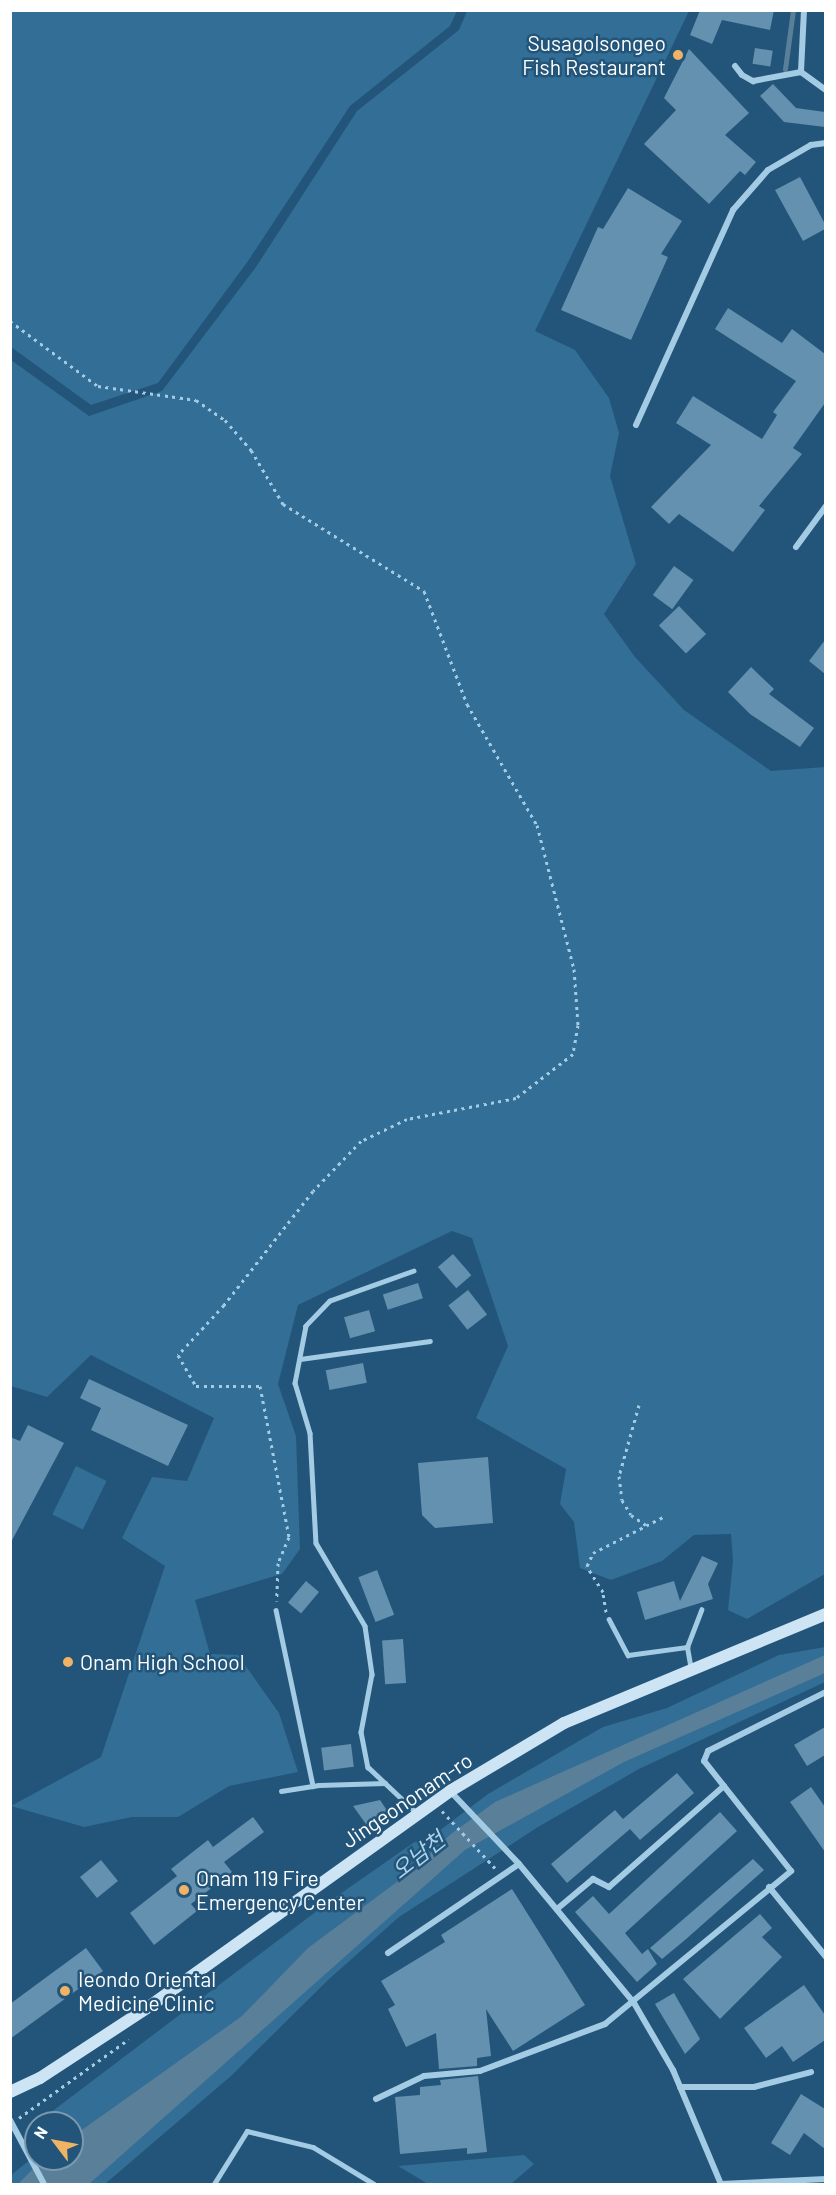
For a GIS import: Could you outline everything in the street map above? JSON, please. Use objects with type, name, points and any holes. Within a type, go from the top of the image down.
[{"type":"main road","name":"Jingeononam-ro","points":[[10,2092],[150,2006],[450,1791],[564,1723],[692,1673],[825,1614]]},
{"type":"street","points":[[801,72],[804,10]]},
{"type":"street","points":[[735,66],[741,75],[753,81],[801,72],[825,90]]},
{"type":"street","points":[[636,425],[733,210],[768,170],[811,145],[825,143]]},
{"type":"street","points":[[796,547],[825,506]]},
{"type":"street","points":[[376,2099],[424,2076],[480,2071],[520,2059],[605,2024],[634,2003],[769,1887],[791,1871],[704,1761],[708,1751],[825,1692]]},
{"type":"street","points":[[557,1909],[593,1879],[609,1887],[724,1786]]},
{"type":"street","points":[[450,1791],[519,1864],[634,2003],[680,2087],[721,2184],[825,2179]]},
{"type":"street","points":[[388,1953],[519,1864]]},
{"type":"street","points":[[769,1887],[825,1957]]},
{"type":"street","points":[[680,2087],[754,2087],[811,2072]]},
{"type":"street","points":[[10,2120],[44,2184]]},
{"type":"lane","points":[[414,1271],[330,1301],[306,1326],[295,1383],[310,1433],[316,1543],[365,1626],[372,1674],[361,1732],[368,1767],[418,1814]]},
{"type":"lane","points":[[300,1359],[430,1341]]},
{"type":"lane","points":[[276,1610],[313,1786]]},
{"type":"lane","points":[[692,1673],[687,1647],[701,1610]]},
{"type":"lane","points":[[609,1619],[628,1655],[687,1647]]},
{"type":"lane","points":[[281,1791],[313,1786],[385,1783]]},
{"type":"lane","points":[[214,2184],[247,2131],[313,2147],[374,2184]]},
{"type":"path","points":[[10,321],[98,386],[196,400],[225,420],[251,450],[283,504],[424,591],[467,704],[537,825],[574,969],[578,1025],[573,1054],[516,1098],[407,1119],[361,1141],[313,1191],[224,1305],[178,1355],[196,1386],[260,1386],[289,1537],[278,1563],[276,1610]]},
{"type":"path","points":[[639,1405],[619,1476],[622,1500],[631,1515],[646,1525]]},
{"type":"path","points":[[609,1619],[603,1592],[587,1566],[593,1553],[663,1517]]},
{"type":"path","points":[[448,1817],[502,1876]]},
{"type":"shaded area","points":[[11,10],[457,11],[450,26],[350,106],[248,261],[158,383],[91,405],[11,347]]},
{"type":"shaded area","points":[[467,11],[689,11],[535,331],[575,350],[609,398],[619,433],[610,476],[636,564],[604,614],[635,657],[684,710],[771,771],[825,767],[825,1574],[747,1619],[728,1610],[733,1561],[731,1534],[694,1535],[662,1561],[611,1580],[580,1568],[574,1522],[560,1504],[566,1469],[476,1418],[508,1346],[472,1238],[452,1231],[298,1305],[278,1384],[296,1436],[300,1549],[282,1574],[195,1600],[210,1654],[238,1655],[279,1713],[298,1772],[229,1786],[178,1817],[132,1817],[84,1827],[11,1806],[101,1757],[165,1566],[122,1538],[152,1477],[187,1481],[214,1418],[91,1355],[47,1397],[11,1386],[11,360],[89,416],[162,391],[256,267],[357,111],[459,30]]},
{"type":"shaded area","points":[[76,1466],[107,1481],[83,1529],[52,1515]]},
{"type":"shaded area","points":[[825,1647],[825,1682],[639,1769],[538,1827],[399,1917],[328,1980],[231,2076],[105,2184],[11,2184],[11,2175],[24,2165],[24,2171],[84,2171],[84,2111],[53,2111],[330,1901],[413,1843],[426,1837],[419,1846],[488,1794],[603,1727],[667,1708],[779,1655]]},
{"type":"shaded area","points":[[825,1655],[825,1673],[624,1762],[465,1850],[89,2184],[18,2184],[31,2171],[84,2171],[84,2128],[242,2016],[308,1948],[413,1870],[451,1834],[495,1802]]},
{"type":"shaded area","points":[[524,2155],[534,2164],[511,2184],[428,2184],[398,2166]]},
{"type":"building","points":[[700,10],[774,10],[770,30],[722,20],[712,44],[690,35]]},
{"type":"building","points":[[755,48],[773,51],[770,67],[752,64]]},
{"type":"building","points":[[689,49],[749,113],[725,135],[756,162],[745,175],[740,171],[709,204],[644,144],[676,110],[664,98]]},
{"type":"building","points":[[773,84],[796,108],[825,112],[825,127],[784,122],[760,96]]},
{"type":"building","points":[[800,177],[825,224],[825,229],[803,241],[775,190]]},
{"type":"building","points":[[628,188],[682,221],[661,254],[668,257],[631,340],[561,310],[598,227],[603,229]]},
{"type":"building","points":[[728,308],[782,343],[792,329],[825,354],[825,403],[793,448],[802,454],[759,506],[765,510],[733,552],[679,514],[669,524],[651,507],[711,445],[676,423],[693,396],[762,439],[777,415],[773,412],[796,381],[715,329]]},
{"type":"building","points":[[674,566],[693,580],[672,609],[653,595]]},
{"type":"building","points":[[679,606],[706,634],[686,654],[659,625]]},
{"type":"building","points":[[825,640],[825,674],[809,661]]},
{"type":"building","points":[[751,667],[774,689],[769,694],[814,728],[800,747],[750,714],[728,692]]},
{"type":"building","points":[[453,1254],[471,1275],[456,1288],[438,1267]]},
{"type":"building","points":[[418,1283],[423,1298],[388,1310],[383,1294]]},
{"type":"building","points":[[468,1290],[487,1314],[467,1330],[448,1305]]},
{"type":"building","points":[[369,1310],[375,1331],[350,1338],[344,1317]]},
{"type":"building","points":[[363,1363],[367,1383],[330,1390],[326,1370]]},
{"type":"building","points":[[89,1379],[188,1425],[168,1466],[91,1430],[101,1408],[80,1398]]},
{"type":"building","points":[[28,1425],[64,1443],[10,1544],[10,1437],[20,1441]]},
{"type":"building","points":[[488,1457],[493,1523],[435,1528],[422,1515],[418,1463]]},
{"type":"building","points":[[702,1556],[718,1563],[708,1584],[713,1599],[645,1620],[637,1592],[674,1581],[680,1601]]},
{"type":"building","points":[[377,1570],[394,1615],[376,1622],[358,1577]]},
{"type":"building","points":[[306,1581],[319,1592],[301,1613],[288,1602]]},
{"type":"building","points":[[403,1639],[406,1683],[385,1684],[382,1640]]},
{"type":"building","points":[[825,1727],[825,1755],[807,1766],[794,1745]]},
{"type":"building","points":[[351,1744],[354,1767],[324,1770],[321,1748]]},
{"type":"building","points":[[677,1773],[694,1793],[640,1840],[630,1829],[567,1883],[551,1864],[615,1810],[623,1819]]},
{"type":"building","points":[[811,1787],[825,1807],[825,1852],[790,1802]]},
{"type":"building","points":[[380,1800],[388,1812],[368,1827],[353,1806]]},
{"type":"building","points":[[720,1812],[737,1831],[625,1933],[642,1954],[648,1949],[657,1964],[637,1982],[575,1912],[593,1896],[609,1914]]},
{"type":"building","name":"Onam 119 Fire Emergency Center","points":[[253,1817],[264,1832],[224,1862],[232,1872],[191,1904],[197,1911],[154,1945],[130,1913],[177,1876],[171,1869],[208,1840],[213,1847]]},
{"type":"building","points":[[753,1859],[764,1870],[685,1940],[662,1959],[650,1948]]},
{"type":"building","points":[[101,1860],[118,1881],[97,1898],[80,1877]]},
{"type":"building","points":[[512,1889],[585,2005],[513,2051],[486,2009],[491,2056],[477,2058],[477,2066],[439,2069],[436,2033],[406,2047],[388,2009],[395,2005],[381,1981],[445,1942],[441,1935]]},
{"type":"building","points":[[760,1914],[772,1928],[762,1937],[782,1957],[720,2019],[683,1979]]},
{"type":"building","points":[[86,1948],[103,1971],[10,2039],[10,2004]]},
{"type":"building","points":[[804,1985],[825,2015],[825,2040],[793,2062],[782,2046],[766,2058],[744,2028]]},
{"type":"building","points":[[674,1993],[700,2039],[685,2054],[655,2004]]},
{"type":"building","points":[[478,2076],[487,2152],[467,2154],[467,2148],[400,2154],[395,2097],[420,2095],[420,2087],[441,2085],[440,2080]]},
{"type":"building","points":[[801,2094],[825,2109],[825,2149],[804,2133],[790,2155],[771,2143]]},
{"type":"waterway","points":[[785,69],[793,10]]},
{"type":"place","name":"Susagolsongeo Fish Restaurant","points":[[678,55]]},
{"type":"place","name":"Onam High School","points":[[68,1662]]},
{"type":"place","name":"Onam 119 Fire Emergency Center","points":[[184,1890]]},
{"type":"place","name":"Ieondo Oriental Medicine Clinic","points":[[65,1991]]},
{"type":"water label","name":"오남천","points":[[418,1855]]}]
